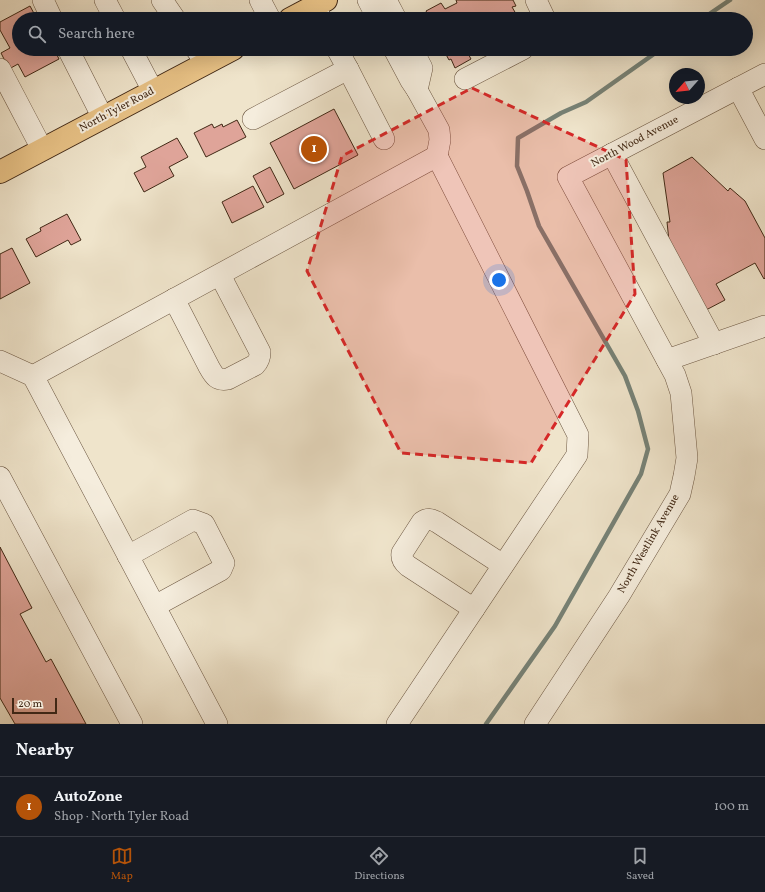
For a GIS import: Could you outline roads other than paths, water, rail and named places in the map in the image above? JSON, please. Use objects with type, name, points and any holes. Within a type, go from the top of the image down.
[{"type":"main road","points":[[310,12],[321,8]]},
{"type":"main road","name":"North Tyler Road","points":[[0,171],[153,91],[201,56]]},
{"type":"street","points":[[42,0],[48,12]]},
{"type":"street","points":[[105,0],[111,12]]},
{"type":"street","points":[[162,0],[170,12]]},
{"type":"street","points":[[260,0],[266,12]]},
{"type":"street","points":[[368,0],[374,12]]},
{"type":"street","points":[[386,0],[392,12]]},
{"type":"street","points":[[536,0],[542,12]]},
{"type":"street","points":[[72,56],[103,118]]},
{"type":"street","points":[[135,56],[153,91]]},
{"type":"street","points":[[341,56],[384,139]]},
{"type":"street","points":[[398,56],[439,130],[440,140],[437,156],[578,435],[577,455],[398,724]]},
{"type":"street","points":[[416,56],[422,68],[417,90]]},
{"type":"street","points":[[465,80],[510,56]]},
{"type":"street","points":[[0,69],[42,150]]},
{"type":"street","points":[[253,119],[348,69]]},
{"type":"street","name":"North Wood Avenue","points":[[568,177],[765,74]]},
{"type":"street","points":[[738,88],[765,139]]},
{"type":"street","points":[[612,154],[714,344]]},
{"type":"street","points":[[32,376],[437,156]]},
{"type":"street","name":"North Westlink Avenue","points":[[535,724],[619,596],[680,494],[687,458],[681,393],[675,375],[568,177]]},
{"type":"street","points":[[174,299],[209,367],[217,378],[224,380],[228,379],[255,365],[259,362],[260,352],[220,274]]},
{"type":"street","points":[[667,360],[765,326]]},
{"type":"street","points":[[0,361],[32,376],[217,724]]},
{"type":"street","points":[[0,478],[132,724]]},
{"type":"street","points":[[474,609],[403,562],[402,553],[422,522],[426,519],[431,519],[437,522],[503,565]]},
{"type":"street","points":[[128,556],[193,520],[204,524],[224,563],[221,570],[155,606]]},
{"type":"waterway","points":[[712,12],[730,0]]},
{"type":"waterway","points":[[486,724],[555,626],[641,474],[648,449],[638,411],[625,376],[539,226],[517,166],[518,138],[561,113],[586,102],[651,56]]},
{"type":"place","name":"AutoZone","points":[[314,149]]}]
